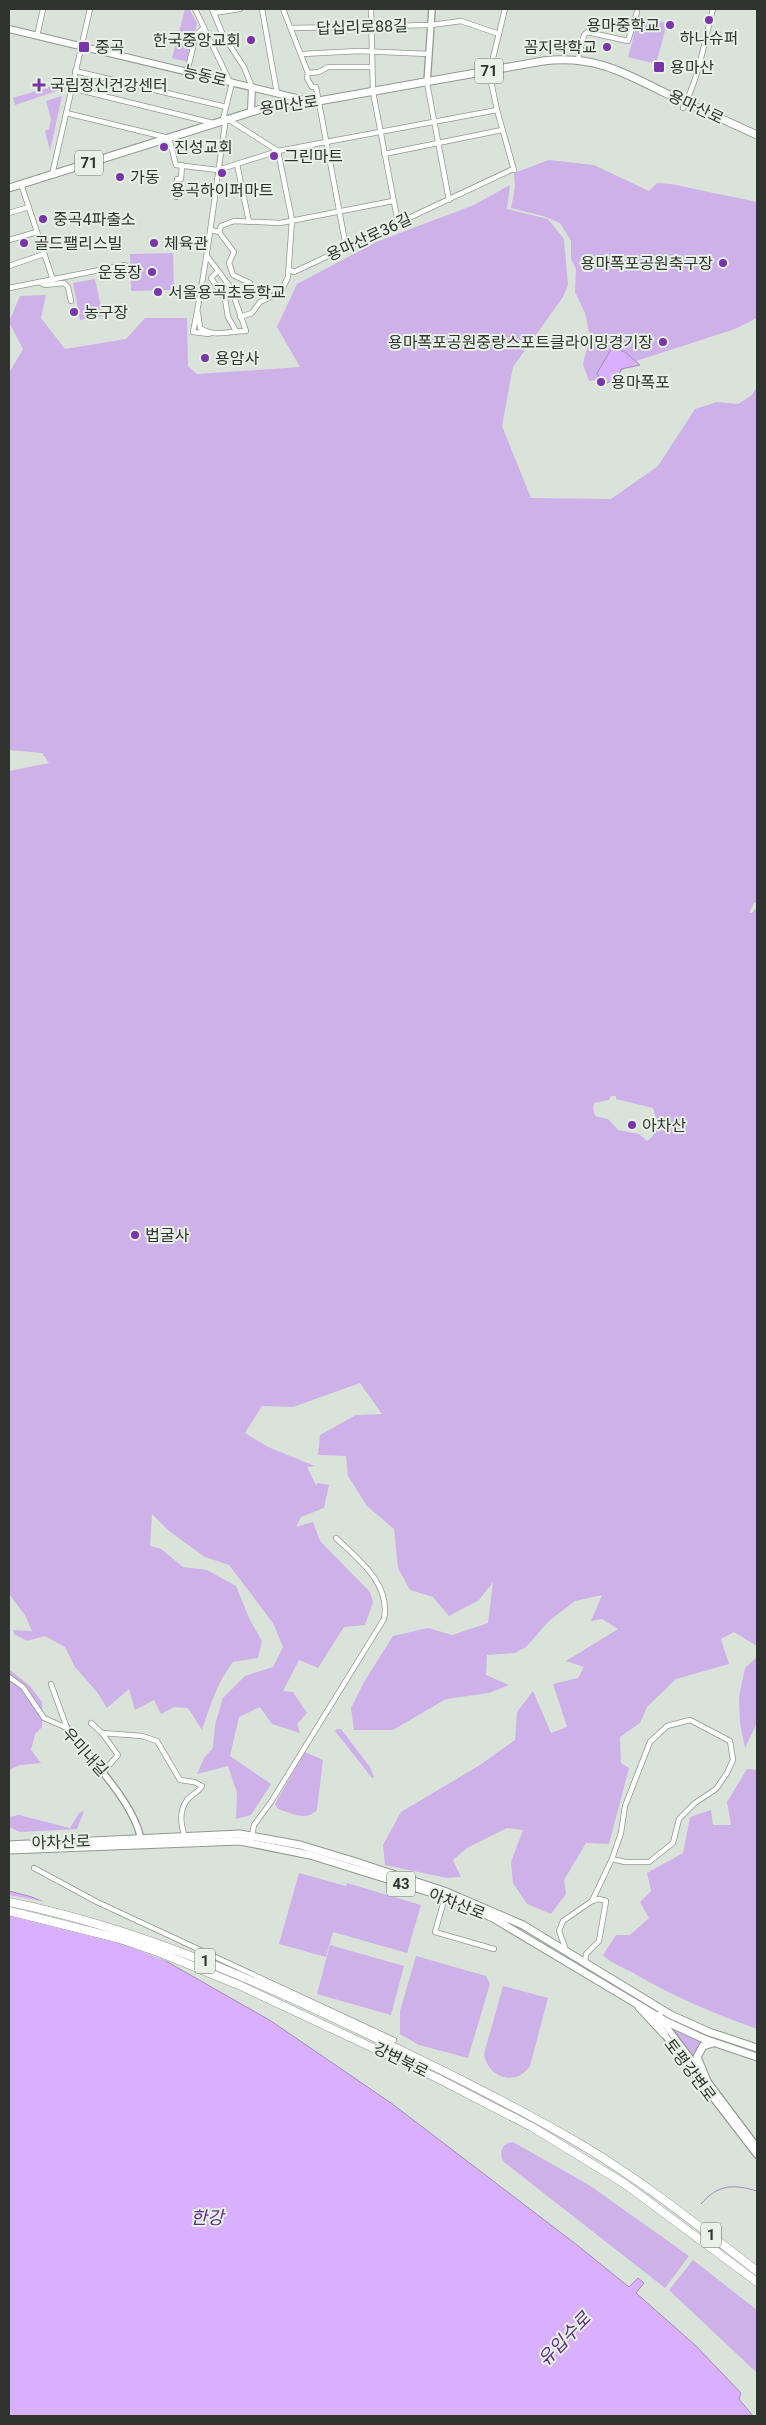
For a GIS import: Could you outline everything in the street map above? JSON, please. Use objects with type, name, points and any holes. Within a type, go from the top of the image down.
[{"type":"highway","name":"강변북로","points":[[9,1902],[54,1911],[119,1929],[220,1967],[393,2043],[582,2145],[630,2176],[757,2269]]},
{"type":"highway","name":"강변북로","points":[[9,1911],[117,1938],[161,1953],[241,1986],[391,2056],[500,2110],[571,2151],[656,2206],[757,2282]]},
{"type":"main road","name":"능동로","points":[[9,29],[316,102]]},
{"type":"main road","name":"용마산로","points":[[9,188],[277,104],[316,102],[554,60],[578,59],[618,70],[757,135]]},
{"type":"main road","points":[[251,111],[252,87]]},
{"type":"main road","name":"아차산로","points":[[9,1850],[185,1836],[240,1837],[284,1845],[444,1891],[524,1925],[660,2012],[686,2031],[757,2057]]},
{"type":"main road","name":"아차산로","points":[[9,1845],[240,1837]]},
{"type":"main road","name":"아차산로","points":[[284,1845],[310,1855],[445,1897],[493,1918],[524,1935],[632,2000],[709,2032],[757,2048]]},
{"type":"main road","points":[[632,2000],[664,2034]]},
{"type":"main road","points":[[707,2081],[697,2057],[703,2046],[714,2042]]},
{"type":"street","points":[[37,36],[43,9]]},
{"type":"street","points":[[52,175],[90,9]]},
{"type":"street","points":[[195,9],[231,82],[212,209],[208,256],[201,280],[193,332],[220,335],[236,331],[246,331],[231,288],[208,256]]},
{"type":"street","points":[[240,9],[213,11],[223,35],[244,67],[252,87]]},
{"type":"street","points":[[262,9],[277,93]]},
{"type":"street","points":[[284,9],[292,28],[292,35],[302,54],[308,73],[307,78],[312,87],[316,87],[316,102],[326,142],[346,247]]},
{"type":"street","points":[[371,9],[373,92],[379,132],[398,223]]},
{"type":"street","points":[[432,9],[427,83],[449,200]]},
{"type":"street","points":[[384,154],[502,130],[489,72],[505,9]]},
{"type":"street","points":[[683,108],[694,80],[713,9]]},
{"type":"street","points":[[578,59],[584,35],[588,32],[628,41],[637,12]]},
{"type":"street","name":"답십리로88길","points":[[292,28],[431,25],[461,21],[499,34]]},
{"type":"street","points":[[187,72],[196,35],[204,27]]},
{"type":"street","points":[[302,54],[340,52],[429,54]]},
{"type":"street","points":[[308,73],[337,67],[372,67]]},
{"type":"street","points":[[75,71],[226,107]]},
{"type":"street","points":[[71,88],[214,123]]},
{"type":"street","points":[[66,113],[169,138],[176,165],[218,170],[278,151],[497,110]]},
{"type":"street","points":[[225,119],[278,151],[292,220],[290,270],[286,285],[281,292],[260,302],[252,313],[240,317]]},
{"type":"street","name":"용마산로36길","points":[[290,270],[294,272],[514,170],[502,130]]},
{"type":"street","points":[[237,164],[250,222]]},
{"type":"street","points":[[176,197],[178,179],[181,179],[182,165]]},
{"type":"street","points":[[21,184],[52,280]]},
{"type":"street","points":[[219,232],[221,226],[234,221],[280,223],[393,200]]},
{"type":"street","points":[[9,213],[29,207]]},
{"type":"street","points":[[211,230],[219,232],[234,252],[229,263],[233,275],[250,283]]},
{"type":"street","points":[[9,240],[37,232]]},
{"type":"street","points":[[9,266],[44,254]]},
{"type":"street","points":[[9,288],[125,266]]},
{"type":"street","points":[[218,271],[211,278],[225,299],[228,317],[236,331]]},
{"type":"street","points":[[39,282],[47,286],[66,284],[71,301]]},
{"type":"street","points":[[197,312],[200,328],[209,334]]},
{"type":"street","points":[[251,1838],[254,1825],[271,1802],[384,1619],[384,1596],[377,1583],[366,1567],[336,1538]]},
{"type":"street","name":"우미내길","points":[[9,1677],[23,1687],[44,1718],[67,1728],[104,1771],[140,1830],[141,1841]]},
{"type":"street","points":[[51,1684],[67,1728]]},
{"type":"street","points":[[592,1901],[612,1859],[621,1833],[625,1806],[631,1796],[650,1742],[667,1726],[690,1720],[730,1741],[733,1760],[727,1773],[716,1789],[695,1803],[679,1819],[673,1843],[649,1862],[625,1862],[612,1859]]},
{"type":"street","points":[[91,1723],[102,1733],[118,1756],[104,1771]]},
{"type":"street","points":[[102,1733],[142,1736],[157,1741],[180,1780],[194,1782],[202,1786],[199,1792],[187,1800],[180,1823],[185,1836]]},
{"type":"street","points":[[34,1868],[97,1902],[393,2043]]},
{"type":"street","points":[[445,1897],[435,1932],[494,1948]]},
{"type":"street","points":[[567,1952],[559,1931],[563,1920],[592,1901],[599,1899],[606,1901],[599,1941],[586,1954],[585,1964]]},
{"type":"street","name":"토평강변로","points":[[660,2012],[658,2022],[664,2034],[757,2155]]},
{"type":"street","name":"토평강변로","points":[[660,2012],[661,2022],[757,2147]]},
{"type":"shaded area","points":[[185,9],[189,9],[197,23],[188,62],[172,58]]},
{"type":"shaded area","points":[[639,16],[667,23],[656,64],[628,57]]},
{"type":"shaded area","points":[[52,84],[65,88],[65,91],[57,91],[15,105],[13,98],[52,86]]},
{"type":"shaded area","points":[[62,96],[50,151],[45,131],[49,129],[51,119],[46,101]]},
{"type":"shaded area","points":[[549,160],[594,165],[649,191],[657,183],[671,184],[757,202],[757,318],[735,329],[633,362],[613,378],[589,381],[583,364],[590,337],[585,313],[575,292],[576,269],[571,259],[571,241],[560,223],[543,216],[511,208],[515,187],[514,173]]},
{"type":"shaded area","points":[[510,185],[507,209],[548,219],[564,239],[568,285],[563,297],[513,367],[502,426],[531,498],[611,499],[658,466],[695,409],[717,402],[738,404],[752,395],[757,387],[757,902],[754,903],[749,913],[752,913],[757,907],[757,1646],[734,1632],[721,1639],[729,1664],[676,1679],[647,1707],[640,1723],[620,1737],[621,1763],[629,1768],[609,1844],[586,1843],[564,1880],[566,1894],[551,1914],[527,1904],[513,1883],[511,1862],[523,1830],[507,1828],[467,1848],[453,1860],[461,1877],[447,1878],[385,1865],[383,1845],[401,1812],[480,1765],[515,1740],[517,1712],[533,1691],[551,1733],[567,1727],[553,1684],[578,1678],[584,1667],[566,1661],[618,1629],[602,1619],[591,1621],[602,1595],[575,1601],[549,1621],[526,1647],[515,1653],[487,1655],[486,1675],[509,1685],[489,1693],[446,1699],[393,1730],[354,1730],[351,1708],[364,1682],[393,1636],[428,1628],[452,1635],[488,1623],[493,1582],[479,1600],[449,1616],[433,1597],[410,1590],[398,1568],[394,1529],[367,1506],[348,1476],[346,1456],[318,1455],[320,1435],[356,1415],[382,1414],[360,1383],[293,1407],[262,1406],[245,1433],[268,1447],[315,1466],[307,1467],[316,1485],[318,1483],[329,1485],[324,1508],[301,1517],[296,1527],[313,1522],[320,1541],[370,1592],[373,1602],[365,1625],[344,1627],[318,1668],[299,1660],[283,1691],[293,1692],[307,1713],[297,1724],[300,1733],[272,1724],[260,1707],[239,1717],[230,1756],[271,1784],[251,1815],[236,1819],[237,1793],[228,1766],[197,1774],[204,1758],[213,1748],[215,1725],[223,1698],[245,1676],[273,1667],[283,1647],[273,1623],[229,1565],[205,1557],[169,1531],[152,1514],[150,1546],[161,1549],[183,1567],[207,1570],[236,1586],[249,1618],[262,1641],[258,1658],[233,1662],[227,1670],[214,1695],[202,1730],[188,1708],[174,1707],[161,1714],[154,1700],[135,1710],[129,1689],[107,1708],[97,1692],[75,1667],[65,1647],[45,1636],[27,1641],[14,1634],[13,1630],[32,1631],[25,1615],[9,1594],[9,771],[49,763],[42,753],[9,750],[9,373],[23,349],[9,322],[20,296],[46,295],[41,318],[65,349],[126,339],[145,318],[187,318],[188,366],[197,374],[300,367],[277,327],[297,284],[376,242],[474,205]],"holes":[[[611,1096],[616,1096],[616,1099],[653,1108],[656,1130],[651,1138],[647,1141],[639,1134],[618,1130],[608,1119],[595,1116],[594,1103],[609,1100]]]},
{"type":"shaded area","name":"운동장","points":[[173,253],[174,290],[131,291],[130,254]]},
{"type":"shaded area","name":"운동장","points":[[95,279],[103,316],[80,320],[73,283]]},
{"type":"shaded area","points":[[757,1657],[757,1723],[745,1748],[740,1723],[739,1697],[745,1668]]},
{"type":"shaded area","points":[[10,1670],[30,1686],[42,1702],[42,1727],[35,1734],[31,1750],[41,1763],[20,1765],[9,1770]]},
{"type":"shaded area","points":[[341,1729],[370,1767],[374,1777],[372,1778],[335,1731]]},
{"type":"shaded area","points":[[305,1752],[323,1760],[317,1810],[313,1814],[303,1816],[278,1809],[275,1804]]},
{"type":"shaded area","points":[[747,1769],[757,1770],[757,2029],[680,1998],[614,1964],[603,1955],[616,1935],[630,1935],[649,1918],[640,1902],[651,1891],[647,1873],[683,1853],[690,1817],[711,1810],[713,1825],[731,1825],[727,1802]]},
{"type":"shaded area","points":[[84,1811],[77,1829],[20,1832],[9,1827],[9,1817],[19,1815],[70,1828],[79,1813]]},
{"type":"shaded area","points":[[299,1873],[346,1886],[347,1883],[421,1905],[407,1953],[333,1932],[326,1957],[279,1944]]},
{"type":"shaded area","points":[[330,1945],[404,1966],[391,2015],[317,1994]]},
{"type":"shaded area","points":[[416,1956],[486,1976],[490,1984],[468,2058],[419,2045],[400,2034],[400,2011]]},
{"type":"shaded area","points":[[503,1986],[548,1998],[530,2066],[524,2072],[510,2078],[496,2074],[491,2069],[484,2054]]},
{"type":"shaded area","points":[[673,2030],[701,2042],[695,2058]]},
{"type":"shaded area","points":[[513,2142],[589,2185],[689,2256],[665,2288],[504,2162],[501,2155],[502,2149],[506,2144]]},
{"type":"shaded area","points":[[693,2260],[757,2310],[757,2373],[669,2290]]},
{"type":"water","points":[[612,348],[625,352],[640,365],[621,369],[618,377],[607,383],[601,382],[597,373]]},
{"type":"water","name":"한강","points":[[9,1891],[32,1897],[129,1940],[271,2021],[391,2103],[629,2287],[638,2278],[644,2283],[636,2293],[695,2345],[741,2393],[739,2399],[753,2416],[9,2416]]},
{"type":"pier","points":[[9,1895],[52,1903],[84,1916],[130,1937],[169,1962],[118,1942],[53,1924],[9,1915]]},
{"type":"waterway","name":"유입수로","points":[[701,2204],[707,2197],[726,2187],[741,2187],[757,2191]]},
{"type":"place","name":"하나슈퍼","points":[[709,20]]},
{"type":"place","name":"용마중학교","points":[[670,25]]},
{"type":"place","name":"한국중앙교회","points":[[251,40]]},
{"type":"place","name":"중곡","points":[[84,47]]},
{"type":"place","name":"꼼지락학교","points":[[607,47]]},
{"type":"place","name":"용마산","points":[[659,67]]},
{"type":"place","name":"국립정신건강센터","points":[[39,85]]},
{"type":"place","name":"진성교회","points":[[164,147]]},
{"type":"place","name":"그린마트","points":[[274,156]]},
{"type":"place","name":"용곡하이퍼마트","points":[[222,173]]},
{"type":"place","name":"가동","points":[[120,177]]},
{"type":"place","name":"중곡4파출소","points":[[43,219]]},
{"type":"place","name":"골드팰리스빌","points":[[24,243]]},
{"type":"place","name":"체육관","points":[[154,243]]},
{"type":"place","name":"용마폭포공원축구장","points":[[723,263]]},
{"type":"place","name":"운동장","points":[[152,272]]},
{"type":"place","name":"서울용곡초등학교","points":[[158,292]]},
{"type":"place","name":"농구장","points":[[74,312]]},
{"type":"place","name":"용마폭포공원중랑스포트클라이밍경기장","points":[[663,342]]},
{"type":"place","name":"용암사","points":[[205,358]]},
{"type":"place","name":"용마폭포","points":[[601,382]]},
{"type":"place","name":"아차산","points":[[632,1125]]},
{"type":"place","name":"법굴사","points":[[135,1235]]}]
